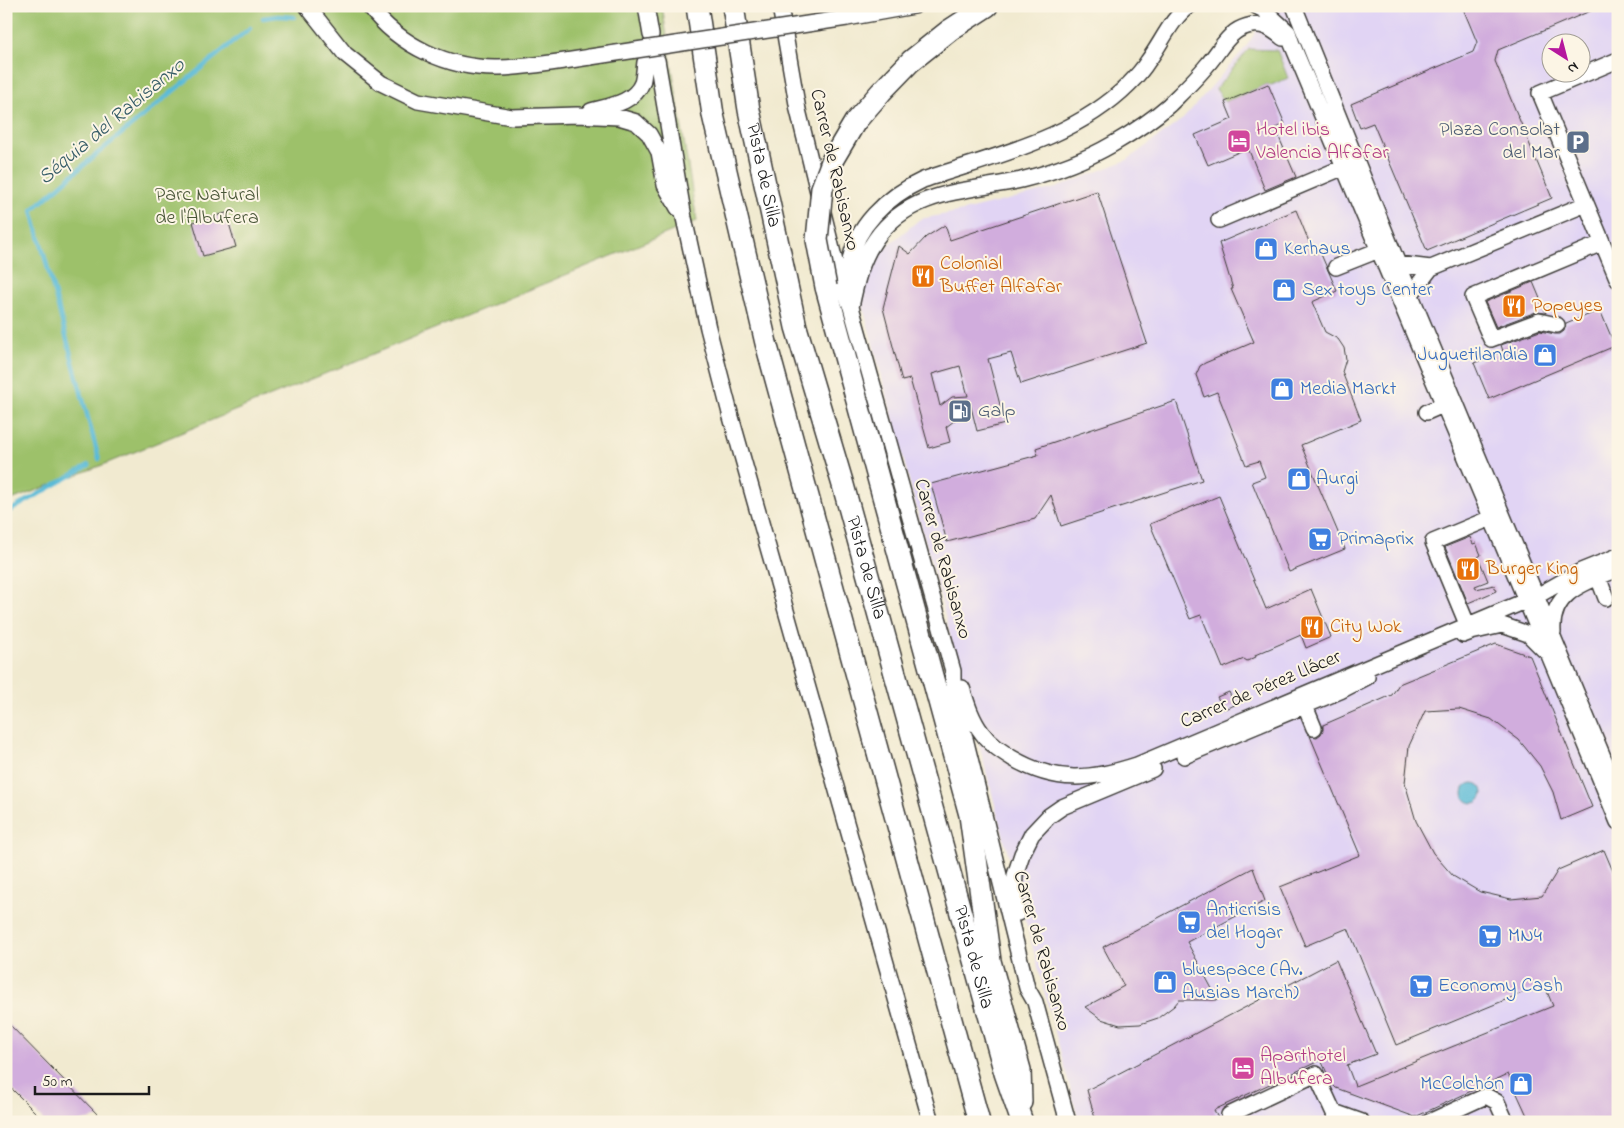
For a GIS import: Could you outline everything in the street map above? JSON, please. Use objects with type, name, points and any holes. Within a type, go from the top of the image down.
[{"type":"highway","name":"Pista de Silla","points":[[696,6],[714,115],[766,343],[979,1122]]},
{"type":"highway","name":"Pista de Silla","points":[[733,6],[749,110],[796,327],[843,485],[1005,1074],[1022,1122]]},
{"type":"highway","points":[[987,6],[950,30],[911,61],[855,122],[833,158],[822,188],[817,240],[826,287],[970,815],[990,962],[1020,1070],[1022,1122]]},
{"type":"street","points":[[307,6],[345,54],[381,83],[418,101],[512,117],[577,114],[619,117],[636,122],[649,134],[660,152],[665,185],[684,218]]},
{"type":"street","points":[[369,6],[394,34],[418,48],[440,58],[467,66],[497,68],[532,66],[914,6]]},
{"type":"street","name":"Carrer de Rabisanxo","points":[[780,6],[798,110],[840,278],[850,307],[953,671],[953,690],[1004,896],[1028,988],[1035,1002],[1068,1122]]},
{"type":"street","points":[[847,18],[883,6]]},
{"type":"street","points":[[850,307],[849,269],[856,243],[871,219],[886,202],[909,186],[923,180],[1030,144],[1067,128],[1088,116],[1106,104],[1128,85],[1148,62],[1172,25],[1189,6]]},
{"type":"street","points":[[1256,6],[1264,10],[1288,32],[1491,518],[1531,598],[1553,636],[1618,793]]},
{"type":"street","points":[[1294,7],[1531,598],[1550,656],[1618,822]]},
{"type":"street","points":[[650,10],[650,35]]},
{"type":"street","points":[[850,307],[861,267],[868,250],[876,238],[901,214],[928,198],[1040,175],[1062,168],[1103,150],[1168,106],[1190,84],[1235,32],[1254,25],[1262,25],[1270,28],[1292,44]]},
{"type":"street","points":[[1618,60],[1540,93],[1618,280]]},
{"type":"street","points":[[577,114],[623,103],[635,93],[642,83],[651,61],[708,328],[731,417],[931,1122]]},
{"type":"street","points":[[1219,220],[1344,167]]},
{"type":"street","points":[[1410,294],[1431,268],[1586,204]]},
{"type":"street","points":[[1556,325],[1539,321],[1491,340],[1473,297],[1602,243]]},
{"type":"street","points":[[1336,267],[1379,250]]},
{"type":"street","points":[[1398,264],[1431,268]]},
{"type":"street","points":[[1426,412],[1444,405]]},
{"type":"street","points":[[1467,624],[1433,542],[1491,518]]},
{"type":"street","name":"Carrer de Pérez Llácer","points":[[953,671],[961,685],[971,715],[983,734],[999,750],[1025,766],[1052,775],[1084,777],[1109,774],[1137,765],[1531,598],[1581,571],[1618,556]]},
{"type":"street","points":[[1553,636],[1555,612],[1565,596],[1572,589],[1618,569]]},
{"type":"street","points":[[1598,577],[1606,598]]},
{"type":"street","name":"Carrer de Pérez Llácer","points":[[1035,1002],[1035,986],[1014,898],[1015,875],[1022,854],[1032,834],[1049,816],[1062,807],[1305,706],[1340,691],[1368,676],[1471,632],[1502,626],[1528,634],[1550,656]]},
{"type":"street","points":[[1305,706],[1314,728]]},
{"type":"street","points":[[1232,1122],[1229,1114],[1280,1085],[1316,1074],[1336,1117],[1362,1122]]},
{"type":"street","points":[[1429,1122],[1486,1096],[1497,1102],[1506,1122]]},
{"type":"shaded area","points":[[1272,6],[1618,6],[1618,1122],[1079,1122],[859,291],[874,257],[920,219],[963,211],[1056,188],[1127,160],[1183,119],[1246,47]]},
{"type":"green space","name":"Parc Natural de l'Albufera","points":[[6,6],[662,6],[697,221],[105,464],[6,502]]},
{"type":"green space","points":[[1249,49],[1277,50],[1288,78],[1269,86],[1268,84],[1225,102],[1216,89]]},
{"type":"water","points":[[1473,783],[1480,786],[1483,793],[1480,800],[1473,803],[1466,800],[1463,793],[1466,786]]},
{"type":"building","points":[[1462,6],[1602,6],[1498,50],[1495,61],[1552,198],[1427,251],[1373,123],[1360,128],[1351,104],[1473,52],[1477,42]]},
{"type":"building","name":"Hotel ibis Valencia Alfafar","points":[[1268,84],[1285,124],[1275,128],[1296,177],[1265,190],[1248,148],[1208,165],[1195,135],[1232,119],[1225,102]]},
{"type":"building","points":[[1097,191],[1147,343],[1021,384],[1011,353],[988,359],[1005,424],[977,431],[970,403],[946,427],[950,442],[929,448],[910,379],[902,381],[883,308],[899,246],[910,254],[926,237],[945,225],[950,240]],"holes":[[[960,366],[968,396],[952,397],[940,406],[932,374]]]},
{"type":"building","points":[[1296,210],[1314,254],[1320,252],[1337,291],[1312,302],[1325,332],[1338,339],[1344,348],[1346,359],[1342,372],[1361,420],[1301,445],[1345,549],[1289,572],[1252,482],[1265,477],[1259,461],[1246,465],[1217,392],[1204,397],[1196,375],[1200,366],[1205,363],[1254,342],[1231,289],[1233,289],[1219,243]]},
{"type":"building","points":[[226,213],[236,247],[203,256],[193,222]]},
{"type":"building","name":"Popeyes","points":[[1533,282],[1546,313],[1536,312],[1496,327],[1485,302]]},
{"type":"building","name":"Juguetilandia","points":[[1600,310],[1615,346],[1489,399],[1474,363],[1503,351],[1501,345],[1540,331],[1560,334],[1564,331],[1566,324]]},
{"type":"building","points":[[1176,401],[1202,480],[1061,526],[1051,495],[1035,519],[947,542],[931,484],[1038,455],[1036,448]]},
{"type":"building","points":[[1219,496],[1266,609],[1311,589],[1331,637],[1306,648],[1301,635],[1255,655],[1256,657],[1247,661],[1244,659],[1223,668],[1201,615],[1190,619],[1150,524]]},
{"type":"building","name":"Burger King","points":[[1470,537],[1473,544],[1476,543],[1481,555],[1478,557],[1488,581],[1475,586],[1476,589],[1494,585],[1496,591],[1468,603],[1445,547]]},
{"type":"building","points":[[1496,644],[1530,656],[1592,807],[1561,820],[1553,792],[1540,766],[1519,740],[1491,719],[1459,709],[1425,711],[1409,746],[1405,783],[1416,821],[1433,853],[1453,876],[1480,892],[1511,899],[1542,896],[1558,870],[1604,850],[1618,883],[1618,1122],[1530,1122],[1508,1074],[1415,1117],[1336,1088],[1332,1084],[1321,1060],[1214,1110],[1220,1122],[1096,1122],[1087,1090],[1336,960],[1376,1054],[1347,1065],[1355,1086],[1553,1006],[1544,984],[1396,1045],[1348,928],[1305,946],[1280,887],[1360,855],[1310,736],[1317,737],[1321,734],[1323,725],[1392,695],[1399,684]]},
{"type":"building","points":[[1229,692],[1235,705],[1224,709],[1217,697]]},
{"type":"building","points":[[1253,868],[1265,901],[1187,942],[1218,1000],[1179,1000],[1158,1018],[1140,1024],[1120,1025],[1101,1019],[1085,1007],[1124,986],[1103,947]]},
{"type":"building","points":[[6,1021],[100,1117],[78,1122],[45,1122],[6,1083]]},
{"type":"waterway","name":"Séquia del Rabisanxo","points":[[263,18],[278,16],[294,17]]},
{"type":"waterway","name":"Séquia del Rabisanxo","points":[[99,459],[32,210],[250,28]]},
{"type":"waterway","name":"Séquia del Rabisanxo","points":[[6,513],[89,465]]},
{"type":"place","name":"Hotel ibis Valencia Alfafar","points":[[1239,141]]},
{"type":"place","name":"Plaza Consolat del Mar","points":[[1578,142]]},
{"type":"place","name":"Kerhaus","points":[[1266,249]]},
{"type":"place","name":"Colonial Buffet Alfafar","points":[[923,276]]},
{"type":"place","name":"Sex toys Center","points":[[1284,290]]},
{"type":"place","name":"Popeyes","points":[[1514,306]]},
{"type":"place","name":"Juguetilandia","points":[[1545,355]]},
{"type":"place","name":"Media Markt","points":[[1282,389]]},
{"type":"place","name":"Galp","points":[[960,411]]},
{"type":"place","name":"Aurgi","points":[[1299,479]]},
{"type":"place","name":"Primaprix","points":[[1320,539]]},
{"type":"place","name":"Burger King","points":[[1468,569]]},
{"type":"place","name":"City Wok","points":[[1312,627]]},
{"type":"place","name":"Anticrisis del Hogar","points":[[1189,922]]},
{"type":"place","name":"MN4","points":[[1490,936]]},
{"type":"place","name":"bluespace (Av. Ausias March)","points":[[1165,982]]},
{"type":"place","name":"Economy Cash","points":[[1421,986]]},
{"type":"place","name":"Aparthotel Albufera","points":[[1243,1068]]},
{"type":"place","name":"McColchón","points":[[1521,1084]]}]
